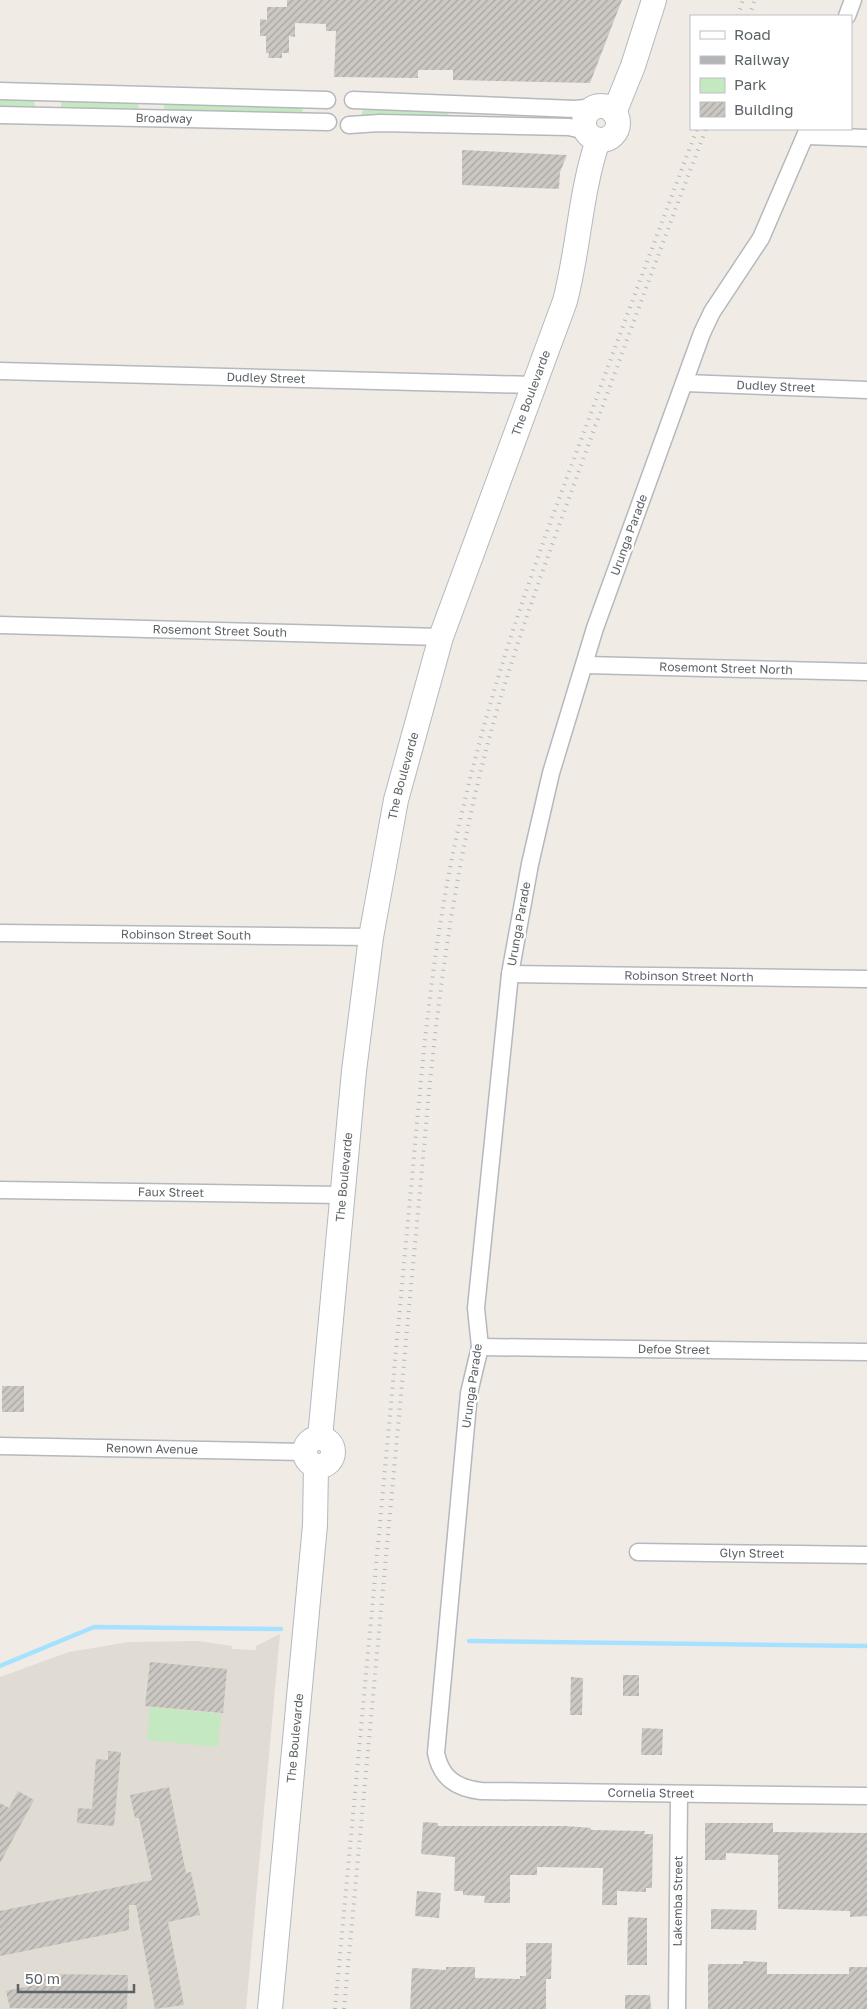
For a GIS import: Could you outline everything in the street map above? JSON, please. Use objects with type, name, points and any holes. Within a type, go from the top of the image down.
[{"type":"street","points":[[604,109],[647,0]]},
{"type":"street","points":[[604,109],[633,66],[654,0]]},
{"type":"street","points":[[847,15],[853,0]]},
{"type":"street","name":"Broadway","points":[[0,91],[327,100]]},
{"type":"street","points":[[349,125],[356,116],[357,110],[353,100],[349,96],[339,94],[327,100],[323,109],[328,122],[338,128],[349,125],[380,123],[574,128],[592,135],[609,138],[616,130],[617,118],[604,109],[353,100]]},
{"type":"street","name":"Broadway","points":[[0,115],[328,122]]},
{"type":"street","points":[[808,132],[867,138]]},
{"type":"street","name":"Urunga Parade","points":[[442,1770],[436,1753],[437,1736],[469,1393],[480,1347],[476,1308],[510,974],[530,864],[551,773],[596,628],[702,333],[712,312],[762,238],[783,184],[808,132]]},
{"type":"street","name":"The Boulevarde","points":[[270,2009],[315,1525],[314,1452],[371,937],[396,800],[440,637],[532,385],[557,325],[569,285],[576,253],[592,135]]},
{"type":"street","name":"Dudley Street","points":[[0,371],[532,385]]},
{"type":"street","name":"Dudley Street","points":[[685,383],[867,390]]},
{"type":"street","name":"Rosemont Street South","points":[[0,625],[440,637]]},
{"type":"street","name":"Rosemont Street North","points":[[586,665],[867,672]]},
{"type":"street","name":"Robinson Street South","points":[[0,933],[371,937]]},
{"type":"street","name":"Robinson Street North","points":[[510,974],[867,979]]},
{"type":"street","name":"Faux Street","points":[[0,1190],[342,1195]]},
{"type":"street","name":"Defoe Street","points":[[480,1347],[867,1352]]},
{"type":"street","name":"Renown Avenue","points":[[0,1446],[314,1452]]},
{"type":"street","name":"Glyn Street","points":[[638,1552],[867,1555]]},
{"type":"street","name":"Cornelia Street","points":[[442,1770],[451,1782],[460,1787],[481,1791],[867,1796]]},
{"type":"street","name":"Lakemba Street","points":[[677,2009],[679,1795]]},
{"type":"shaded area","points":[[280,1634],[246,2009],[0,2009],[0,1677],[69,1652],[129,1642],[198,1641],[232,1646],[232,1649],[256,1650],[256,1646]]},
{"type":"green space","points":[[0,96],[34,99],[35,107],[34,109],[0,111]]},
{"type":"green space","points":[[61,100],[136,101],[139,106],[137,112],[61,109]]},
{"type":"green space","points":[[164,103],[302,104],[303,117],[164,112]]},
{"type":"green space","points":[[364,108],[449,109],[448,121],[360,118]]},
{"type":"green space","points":[[150,1707],[221,1714],[218,1747],[147,1740]]},
{"type":"building","points":[[287,0],[622,0],[590,83],[453,80],[453,70],[418,70],[418,78],[334,77],[336,31],[326,31],[326,24],[295,23],[295,37],[289,36],[289,53],[282,53],[282,58],[268,58],[269,53],[266,53],[266,36],[260,36],[260,19],[267,20],[267,7],[287,7]]},
{"type":"building","points":[[462,150],[567,155],[560,172],[559,189],[462,185]]},
{"type":"building","points":[[2,1386],[24,1386],[24,1412],[2,1412]]},
{"type":"building","points":[[150,1662],[227,1669],[223,1713],[145,1706]]},
{"type":"building","points":[[623,1675],[639,1675],[639,1696],[623,1696]]},
{"type":"building","points":[[571,1677],[583,1678],[582,1715],[570,1715]]},
{"type":"building","points":[[642,1728],[663,1729],[662,1755],[641,1755]]},
{"type":"building","points":[[108,1751],[121,1752],[114,1826],[77,1823],[78,1808],[92,1809],[96,1759],[108,1760]]},
{"type":"building","points":[[169,1787],[186,1873],[191,1872],[200,1915],[168,1922],[184,2005],[155,2009],[136,1905],[129,1905],[129,1930],[0,1956],[0,1911],[152,1880],[139,1818],[135,1818],[130,1795]]},
{"type":"building","points":[[18,1791],[34,1800],[0,1863],[0,1803],[9,1808]]},
{"type":"building","points":[[423,1822],[438,1823],[438,1826],[566,1826],[591,1828],[591,1830],[645,1831],[644,1834],[653,1834],[652,1888],[646,1888],[646,1892],[617,1891],[617,1905],[602,1905],[603,1868],[537,1867],[537,1875],[510,1875],[510,1903],[484,1903],[485,1896],[463,1895],[463,1891],[454,1891],[455,1857],[421,1854]]},
{"type":"building","points":[[705,1823],[773,1823],[773,1832],[867,1833],[867,1916],[850,1917],[850,1911],[778,1909],[778,1855],[726,1853],[726,1860],[705,1860]]},
{"type":"building","points":[[417,1891],[441,1893],[439,1918],[415,1916]]},
{"type":"building","points":[[711,1909],[757,1910],[756,1930],[711,1929]]},
{"type":"building","points":[[628,1917],[647,1918],[647,1965],[627,1965]]},
{"type":"building","points":[[526,1943],[552,1943],[551,1979],[546,1979],[546,2009],[410,2009],[412,1968],[446,1970],[446,1967],[475,1967],[475,1978],[520,1979],[520,1976],[526,1976]]},
{"type":"building","points":[[743,1961],[767,1962],[767,1974],[849,1974],[849,1967],[867,1967],[867,2009],[708,2009],[708,1964],[743,1964]]},
{"type":"building","points":[[39,1974],[128,1975],[127,2009],[10,2008],[6,1991],[39,1984]]},
{"type":"building","points":[[625,1995],[650,1995],[651,2009],[625,2009]]},
{"type":"waterway","points":[[0,1666],[94,1627],[281,1629]]},
{"type":"waterway","points":[[469,1641],[867,1646]]},
{"type":"railway","points":[[738,15],[743,0]]},
{"type":"railway","points":[[749,15],[755,0]]},
{"type":"railway","points":[[335,2009],[428,1010],[449,872],[476,755],[519,612],[552,517],[697,130]]},
{"type":"railway","points":[[344,2009],[430,1082],[444,962],[464,844],[492,727],[529,610],[706,130]]}]
